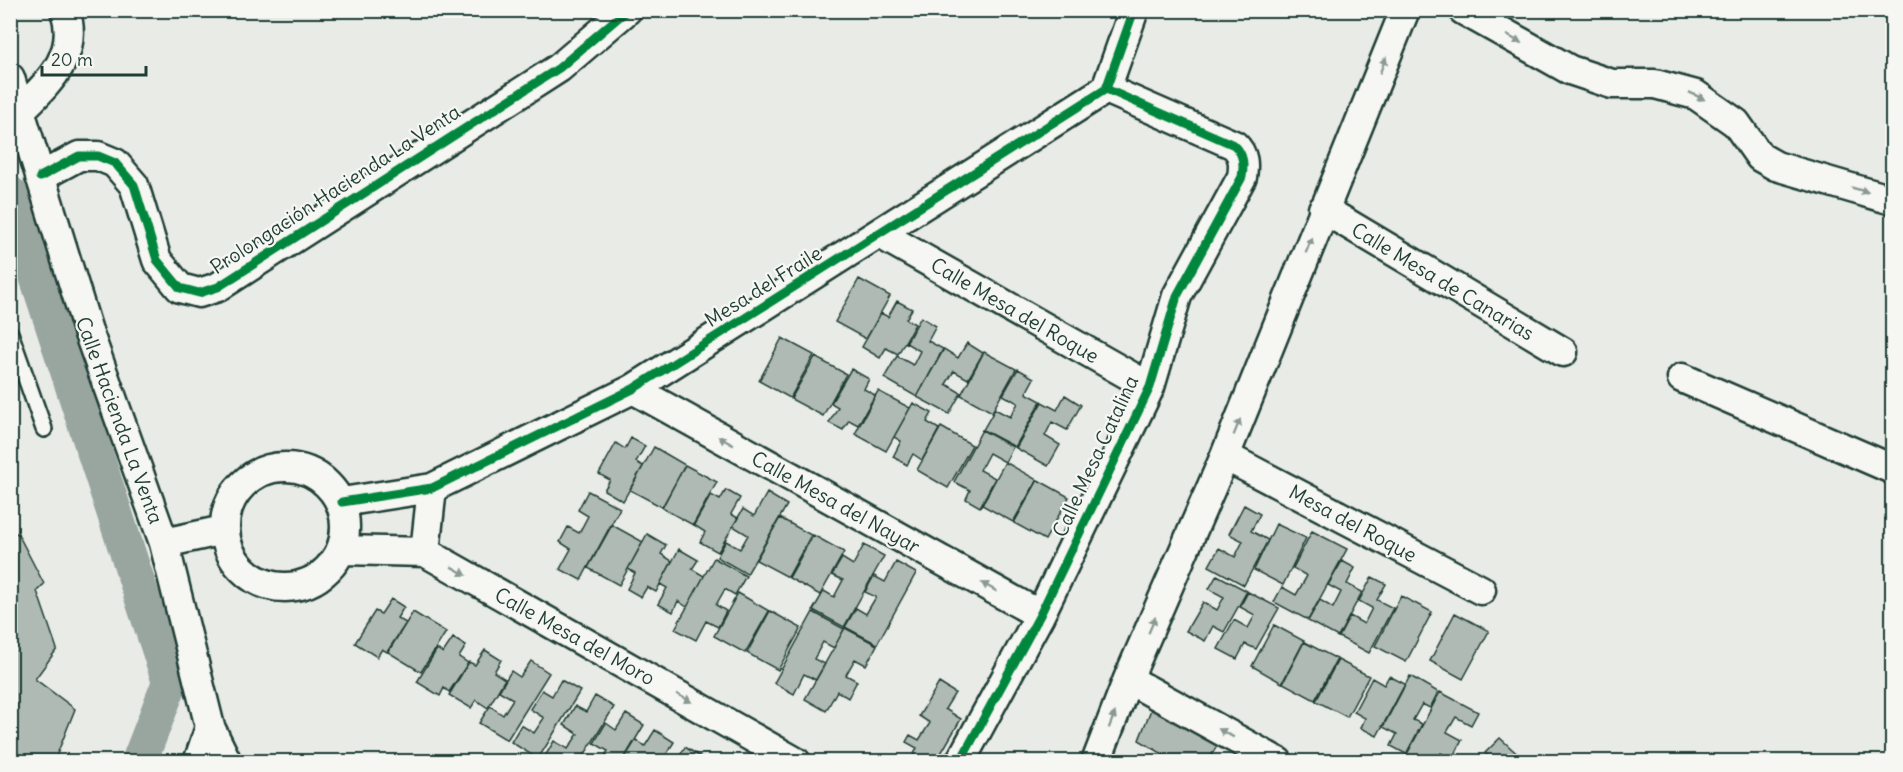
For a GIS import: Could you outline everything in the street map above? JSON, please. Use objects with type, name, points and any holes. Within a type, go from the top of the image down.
[{"type":"street","points":[[20,111],[55,76],[67,54],[69,24],[65,10]]},
{"type":"street","name":"Prolongación Hacienda La Venta","points":[[40,177],[79,156],[98,156],[115,163],[134,185],[157,260],[180,288],[199,293],[218,287],[559,68],[627,10]]},
{"type":"street","points":[[1106,89],[1134,10]]},
{"type":"street","points":[[1096,762],[1128,679],[1225,456],[1405,10]]},
{"type":"street","points":[[1463,10],[1570,70],[1612,84],[1655,84],[1696,94],[1736,123],[1760,157],[1776,166],[1893,200]]},
{"type":"street","name":"Calle Hacienda La Venta","points":[[10,78],[88,331],[164,543],[210,727],[227,762]]},
{"type":"street","name":"Calle Mesa Catalina","points":[[960,762],[1040,615],[1150,387],[1177,296],[1242,177],[1243,159],[1234,145],[1106,89]]},
{"type":"street","name":"Mesa del Fraile","points":[[342,502],[432,488],[633,389],[1106,89]]},
{"type":"street","name":"Calle Mesa de Canarias","points":[[1323,210],[1563,352]]},
{"type":"street","name":"Calle Mesa del Roque","points":[[880,234],[1150,387]]},
{"type":"street","points":[[1682,378],[1893,470]]},
{"type":"street","name":"Calle Mesa del Nayar","points":[[633,389],[1040,615]]},
{"type":"street","name":"Mesa del Roque","points":[[1225,456],[1481,590]]},
{"type":"street","points":[[272,468],[300,468],[325,480],[342,502],[343,550],[326,574],[295,589],[261,584],[234,562],[224,530],[230,502],[246,480],[272,468]]},
{"type":"street","points":[[424,552],[432,488]]},
{"type":"street","points":[[164,543],[224,530]]},
{"type":"street","name":"Calle Mesa del Moro","points":[[343,550],[424,552],[796,762]]},
{"type":"street","points":[[1128,679],[1278,762]]},
{"type":"street","points":[[198,762],[210,727]]},
{"type":"lane","points":[[10,333],[44,429]]},
{"type":"building","points":[[859,279],[890,296],[866,339],[835,322]]},
{"type":"building","points":[[897,301],[912,309],[906,319],[915,324],[898,354],[886,348],[880,358],[862,347],[881,313],[888,317]]},
{"type":"building","points":[[921,317],[936,326],[928,341],[943,349],[917,397],[884,378],[897,356],[913,365],[920,351],[906,343]]},
{"type":"building","points":[[782,338],[814,355],[790,398],[759,381]]},
{"type":"building","points":[[967,343],[983,353],[968,379],[954,371],[946,384],[961,393],[949,414],[917,397],[944,349],[958,358]]},
{"type":"building","points":[[984,352],[1016,369],[992,412],[961,395]]},
{"type":"building","points":[[815,357],[846,374],[823,416],[791,399]]},
{"type":"building","points":[[851,369],[869,379],[864,389],[875,395],[858,425],[849,420],[843,430],[829,423],[838,407],[831,403]]},
{"type":"building","points":[[1018,369],[1034,378],[1026,393],[1041,401],[1015,447],[983,430],[995,409],[1010,417],[1018,403],[1003,395]]},
{"type":"building","points":[[878,391],[910,408],[886,451],[855,434]]},
{"type":"building","points":[[1065,395],[1081,405],[1067,430],[1052,422],[1045,436],[1060,445],[1048,466],[1016,448],[1042,402],[1057,410]]},
{"type":"building","points":[[913,403],[932,413],[927,422],[939,429],[922,460],[913,454],[907,465],[893,457],[901,441],[894,437]]},
{"type":"building","points":[[941,427],[972,445],[948,488],[917,470]]},
{"type":"building","points":[[982,430],[1013,447],[1005,462],[989,453],[980,470],[995,478],[980,507],[966,499],[970,490],[954,482]]},
{"type":"building","points":[[631,438],[645,446],[636,462],[643,466],[623,501],[604,490],[610,480],[599,474],[616,443],[625,449]]},
{"type":"building","points":[[654,447],[685,465],[662,507],[630,490]]},
{"type":"building","points":[[1005,462],[1037,480],[1013,522],[982,505]]},
{"type":"building","points":[[685,465],[717,482],[693,525],[662,508]]},
{"type":"building","points":[[1038,480],[1069,497],[1045,540],[1014,523]]},
{"type":"building","points":[[726,490],[740,498],[731,514],[738,518],[718,552],[700,542],[705,532],[694,525],[711,495],[720,500]]},
{"type":"building","points":[[588,491],[620,508],[581,580],[560,569],[571,549],[560,542],[568,527],[579,533],[588,516],[578,510]]},
{"type":"building","points":[[767,493],[787,505],[747,574],[717,557],[726,541],[740,549],[748,535],[733,526],[743,509],[754,516]]},
{"type":"building","points":[[1244,505],[1260,514],[1251,531],[1268,540],[1244,585],[1209,566],[1219,548],[1235,557],[1243,541],[1229,534]]},
{"type":"building","points":[[780,518],[811,535],[788,577],[756,560]]},
{"type":"building","points":[[1276,524],[1306,538],[1283,585],[1254,570]]},
{"type":"building","points":[[612,525],[643,542],[619,585],[588,568]]},
{"type":"building","points":[[10,530],[18,534],[44,584],[37,591],[57,649],[35,679],[75,709],[54,762],[10,762]]},
{"type":"building","points":[[1312,531],[1347,549],[1308,620],[1274,602],[1282,587],[1296,595],[1307,576],[1293,568]]},
{"type":"building","points":[[647,534],[666,545],[661,554],[672,561],[656,592],[647,587],[641,597],[627,589],[635,573],[628,569]]},
{"type":"building","points":[[813,535],[844,552],[820,595],[789,578]]},
{"type":"building","points":[[864,545],[884,556],[844,627],[813,610],[824,591],[834,597],[843,580],[832,575],[842,558],[853,565]]},
{"type":"building","points":[[679,549],[698,560],[692,569],[704,576],[687,607],[678,601],[673,612],[658,604],[667,588],[660,584]]},
{"type":"building","points":[[714,558],[746,576],[735,595],[725,589],[716,605],[726,611],[718,627],[706,621],[696,640],[675,629]]},
{"type":"building","points":[[1342,561],[1355,568],[1347,584],[1362,592],[1338,637],[1308,621],[1320,600],[1333,608],[1341,592],[1328,585]]},
{"type":"building","points":[[896,562],[916,573],[877,644],[845,627],[856,608],[866,614],[876,597],[865,592],[874,576],[885,582]]},
{"type":"building","points":[[1217,575],[1247,591],[1224,632],[1213,626],[1205,641],[1186,631],[1203,602],[1217,610],[1224,597],[1209,589]]},
{"type":"building","points":[[1372,577],[1386,584],[1377,600],[1393,608],[1369,653],[1339,637],[1350,616],[1364,624],[1372,608],[1359,601]]},
{"type":"building","points":[[1248,592],[1279,608],[1256,649],[1245,644],[1237,659],[1218,649],[1234,620],[1248,628],[1255,615],[1240,607]]},
{"type":"building","points":[[738,593],[769,611],[745,653],[714,636]]},
{"type":"building","points":[[1401,596],[1432,612],[1406,662],[1375,646]]},
{"type":"building","points":[[391,599],[404,607],[397,618],[406,623],[387,652],[382,649],[377,657],[355,643],[375,611],[381,614]]},
{"type":"building","points":[[770,611],[801,628],[778,670],[747,653]]},
{"type":"building","points":[[413,612],[446,632],[421,672],[388,652]]},
{"type":"building","points":[[813,612],[844,629],[834,648],[823,642],[814,659],[825,664],[816,680],[804,674],[794,694],[774,683]]},
{"type":"building","points":[[1455,613],[1489,631],[1463,679],[1430,661]]},
{"type":"building","points":[[1274,625],[1304,641],[1282,683],[1252,666]]},
{"type":"building","points":[[845,628],[877,645],[866,665],[855,659],[846,675],[857,681],[848,698],[837,691],[826,711],[805,699]]},
{"type":"building","points":[[453,638],[466,646],[459,657],[468,663],[449,692],[444,688],[440,696],[417,682],[437,649],[443,653]]},
{"type":"building","points":[[1304,642],[1337,659],[1315,700],[1283,683]]},
{"type":"building","points":[[485,650],[501,660],[494,672],[505,679],[488,708],[476,700],[471,708],[449,695],[469,662],[475,665]]},
{"type":"building","points":[[1338,660],[1369,676],[1347,717],[1316,701]]},
{"type":"building","points":[[531,661],[549,673],[507,740],[479,723],[490,706],[503,715],[513,699],[499,691],[511,671],[520,677]]},
{"type":"building","points":[[1389,676],[1405,684],[1377,736],[1361,728],[1365,718],[1354,712],[1372,678],[1384,685]]},
{"type":"building","points":[[1410,676],[1438,692],[1430,708],[1422,704],[1413,720],[1422,724],[1406,754],[1391,746],[1397,734],[1383,727]]},
{"type":"building","points":[[561,680],[580,691],[538,759],[511,742],[521,725],[534,733],[544,718],[530,709],[542,690],[552,696]]},
{"type":"building","points":[[939,683],[955,693],[945,709],[961,719],[936,762],[921,762],[913,756],[917,748],[906,742],[910,735],[919,740],[930,723],[919,716]]},
{"type":"building","points":[[1440,692],[1478,712],[1471,725],[1456,717],[1447,732],[1462,740],[1453,759],[1441,753],[1436,762],[1403,762]]},
{"type":"building","points":[[595,696],[614,707],[580,762],[551,762],[544,758],[554,741],[568,749],[578,734],[564,725],[575,706],[586,712]]},
{"type":"building","points":[[1152,707],[1219,743],[1207,762],[1176,762],[1139,740]]},
{"type":"building","points":[[626,714],[644,725],[622,762],[601,762],[608,751],[594,743],[606,723],[616,730]]},
{"type":"building","points":[[655,730],[674,742],[662,762],[624,759],[636,740],[645,746]]},
{"type":"building","points":[[1500,738],[1525,761],[1494,762],[1485,753]]},
{"type":"building","points":[[685,747],[704,759],[702,762],[676,762]]},
{"type":"waterway","points":[[10,194],[170,682],[139,762]]},
{"type":"cycle path","points":[[40,177],[79,156],[98,156],[115,163],[134,185],[157,260],[180,288],[199,293],[218,287],[559,68],[627,10]]},
{"type":"cycle path","points":[[342,502],[432,488],[633,389],[1106,89],[1134,10]]},
{"type":"cycle path","points":[[960,762],[1040,615],[1150,387],[1177,296],[1242,177],[1242,160],[1240,152],[1234,145],[1106,89]]}]
